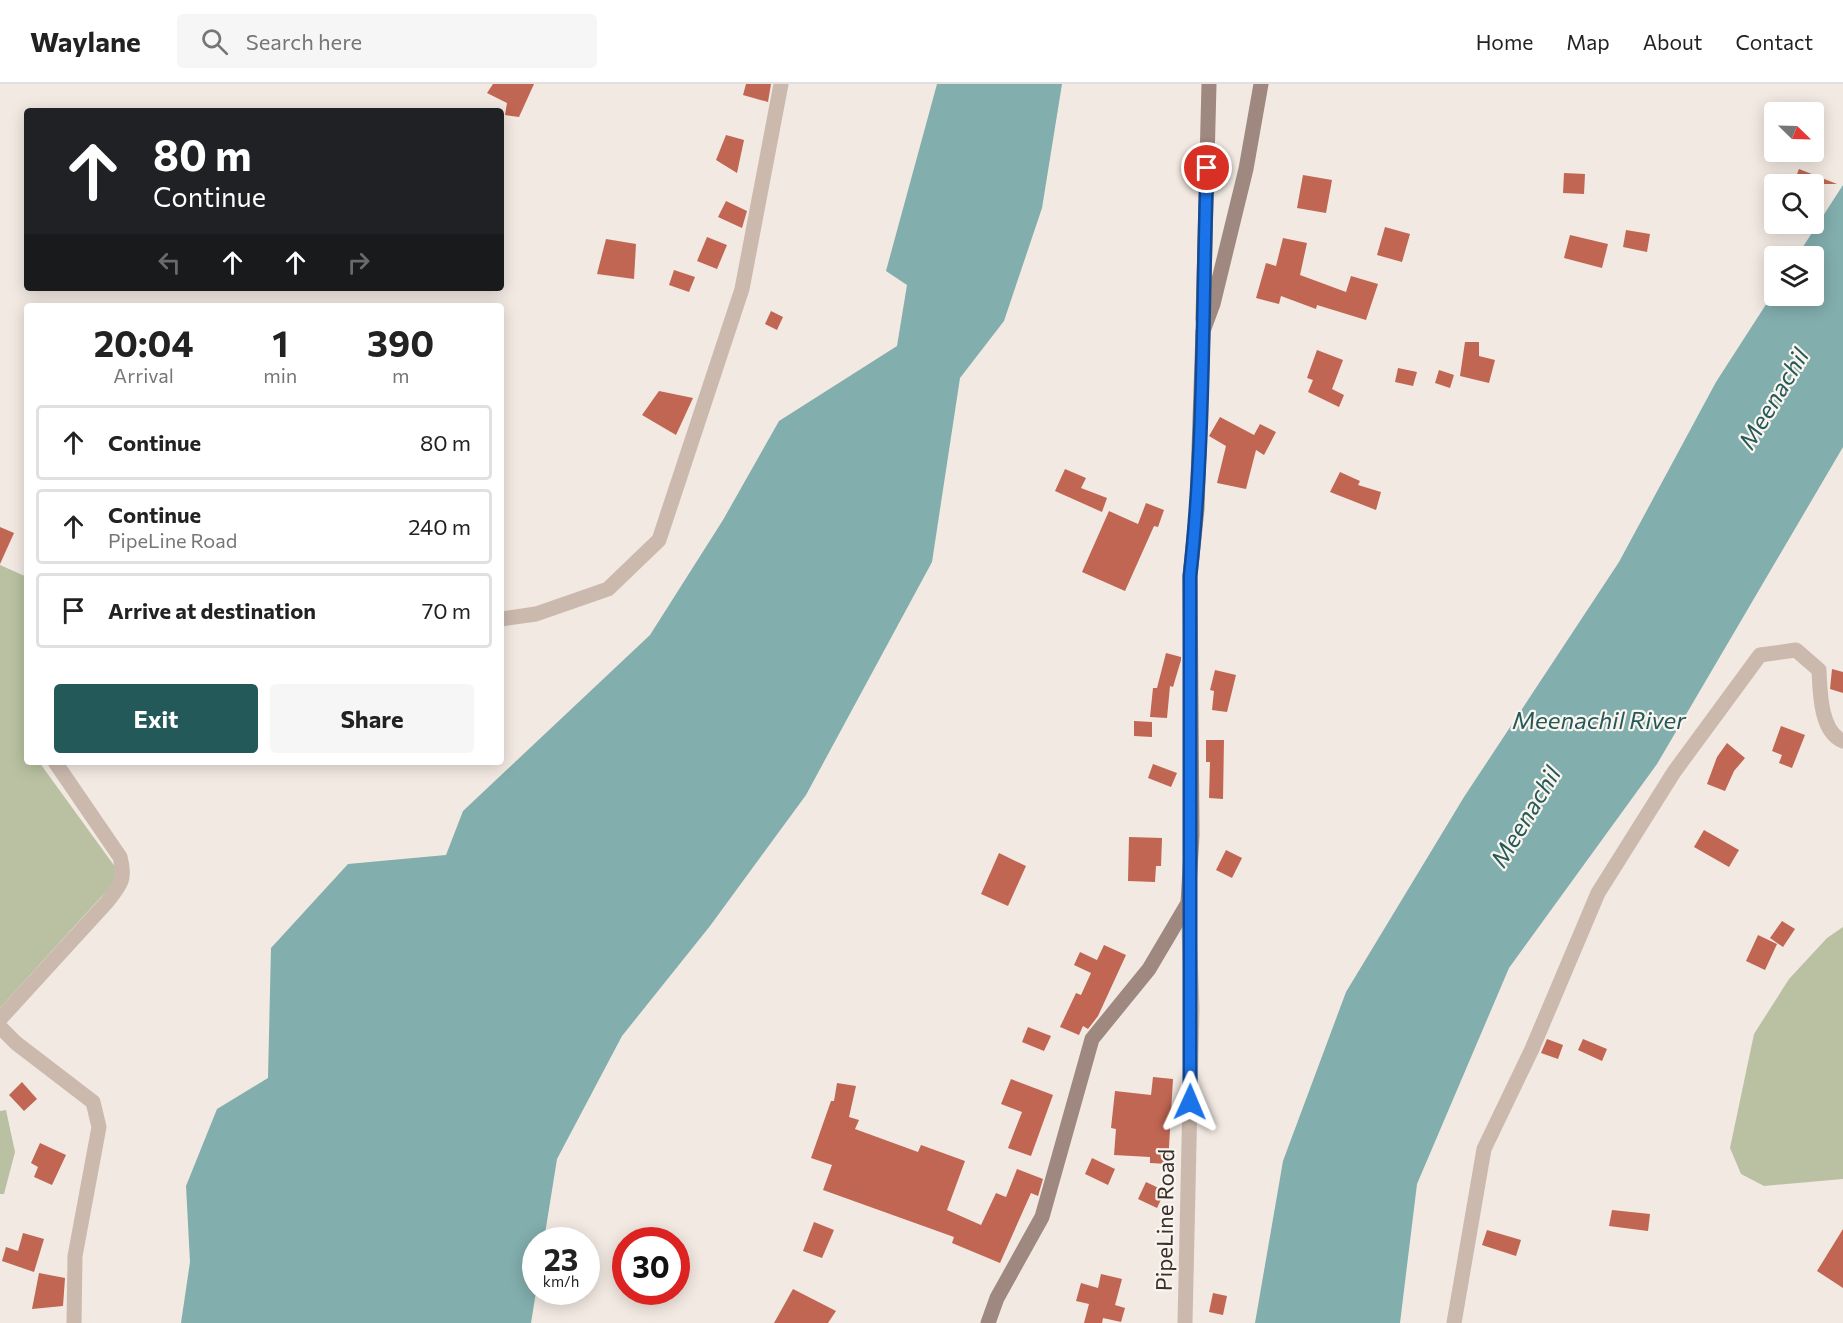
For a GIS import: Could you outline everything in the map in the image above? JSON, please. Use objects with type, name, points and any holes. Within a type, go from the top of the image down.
[{"type":"main road","points":[[988,1323],[997,1298],[1041,1217],[1092,1039],[1149,969],[1188,903],[1192,835],[1190,576],[1197,509],[1209,84]]},
{"type":"main road","points":[[1203,331],[1213,304],[1246,169],[1261,84]]},
{"type":"street","points":[[504,619],[536,614],[608,589],[659,540],[742,289],[781,84]]},
{"type":"street","points":[[1454,1323],[1484,1149],[1532,1049],[1598,893],[1674,772],[1760,655],[1796,650],[1819,670],[1821,710],[1837,739],[1843,741]]},
{"type":"street","points":[[0,1019],[107,902],[120,885],[124,873],[120,857],[57,765]]},
{"type":"street","name":"PipeLine Road","points":[[1185,1323],[1192,1008],[1188,903]]},
{"type":"street","points":[[0,1027],[16,1043],[93,1102],[95,1110],[99,1127],[75,1256],[74,1323]]},
{"type":"green space","points":[[0,565],[24,576],[24,765],[41,765],[121,875],[0,1008]]},
{"type":"green space","points":[[1843,927],[1843,1179],[1764,1186],[1741,1174],[1730,1148],[1754,1034],[1789,979],[1827,938]]},
{"type":"green space","points":[[6,1110],[15,1152],[4,1194],[0,1194],[0,1111]]},
{"type":"water","points":[[937,84],[1062,84],[1042,208],[1004,321],[960,378],[932,562],[806,795],[710,926],[622,1036],[557,1159],[546,1227],[522,1227],[522,1305],[534,1305],[531,1323],[181,1323],[190,1262],[186,1186],[217,1109],[268,1078],[271,948],[348,864],[446,855],[463,811],[650,635],[723,520],[779,421],[897,346],[907,285],[886,271]]},
{"type":"water","name":"Meenachil River","points":[[1843,185],[1843,447],[1657,764],[1509,968],[1417,1184],[1400,1323],[1255,1323],[1283,1161],[1346,992],[1464,797],[1619,562],[1716,382],[1765,306],[1824,306],[1824,246],[1803,246],[1811,234],[1824,234],[1824,214]]},
{"type":"building","points":[[493,84],[534,84],[519,117],[505,115],[507,103],[487,93]]},
{"type":"building","points":[[746,84],[771,84],[768,102],[743,95]]},
{"type":"building","points":[[726,135],[744,140],[737,173],[716,160]]},
{"type":"building","points":[[1799,169],[1812,174],[1797,174]]},
{"type":"building","points":[[1564,173],[1585,174],[1584,194],[1563,193]]},
{"type":"building","points":[[1303,175],[1332,180],[1326,213],[1297,208]]},
{"type":"building","points":[[1824,179],[1837,184],[1824,184]]},
{"type":"building","points":[[726,201],[747,211],[742,228],[718,217]]},
{"type":"building","points":[[1385,227],[1410,234],[1402,262],[1377,255]]},
{"type":"building","points":[[1626,230],[1650,234],[1647,252],[1623,247]]},
{"type":"building","points":[[1570,235],[1608,244],[1602,268],[1564,258]]},
{"type":"building","points":[[707,237],[727,245],[717,269],[697,261]]},
{"type":"building","points":[[1283,238],[1307,243],[1300,275],[1346,292],[1351,276],[1378,284],[1366,320],[1317,305],[1316,309],[1281,296],[1279,304],[1256,298],[1266,263],[1276,266]]},
{"type":"building","points":[[606,239],[636,244],[634,279],[597,274]]},
{"type":"building","points":[[674,270],[695,277],[689,292],[669,285]]},
{"type":"building","points":[[771,311],[783,317],[777,330],[765,324]]},
{"type":"building","points":[[1465,342],[1479,342],[1479,356],[1495,360],[1489,383],[1460,376]]},
{"type":"building","points":[[1317,350],[1343,360],[1332,389],[1344,395],[1339,407],[1308,392],[1313,380],[1307,378]]},
{"type":"building","points":[[1398,368],[1417,372],[1413,386],[1395,382]]},
{"type":"building","points":[[1439,370],[1454,375],[1450,388],[1435,383]]},
{"type":"building","points":[[659,391],[693,398],[676,435],[642,415]]},
{"type":"building","points":[[1220,417],[1254,435],[1260,424],[1276,432],[1264,455],[1256,450],[1246,489],[1217,483],[1226,446],[1209,436]]},
{"type":"building","points":[[1065,469],[1086,478],[1081,488],[1107,498],[1102,512],[1055,491]]},
{"type":"building","points":[[1340,472],[1360,481],[1358,485],[1381,492],[1376,510],[1330,492]]},
{"type":"building","points":[[1146,503],[1164,510],[1158,527],[1154,526],[1125,591],[1082,572],[1109,511],[1138,524]]},
{"type":"building","points":[[0,527],[14,533],[0,564]]},
{"type":"building","points":[[1166,653],[1181,657],[1173,687],[1170,686],[1167,718],[1150,717],[1153,688],[1157,688]]},
{"type":"building","points":[[1832,669],[1843,672],[1843,693],[1830,689]]},
{"type":"building","points":[[1215,670],[1236,675],[1227,712],[1212,710],[1214,691],[1210,690]]},
{"type":"building","points":[[1134,721],[1152,722],[1152,737],[1134,736]]},
{"type":"building","points":[[1781,726],[1805,735],[1792,768],[1779,763],[1782,755],[1772,751]]},
{"type":"building","points":[[1206,740],[1224,740],[1223,799],[1209,798],[1210,762],[1206,762]]},
{"type":"building","points":[[1727,743],[1745,758],[1734,771],[1725,791],[1707,784],[1717,757]]},
{"type":"building","points":[[1153,764],[1177,773],[1171,787],[1148,778]]},
{"type":"building","points":[[1704,830],[1739,850],[1729,867],[1694,847]]},
{"type":"building","points":[[1129,837],[1162,838],[1161,866],[1156,866],[1155,882],[1128,881]]},
{"type":"building","points":[[1226,850],[1242,858],[1232,878],[1216,870]]},
{"type":"building","points":[[999,853],[1026,866],[1008,906],[981,894]]},
{"type":"building","points":[[1782,921],[1795,929],[1783,947],[1770,938]]},
{"type":"building","points":[[1758,935],[1777,944],[1765,970],[1746,961]]},
{"type":"building","points":[[1104,945],[1126,955],[1098,1016],[1088,1029],[1083,1026],[1079,1035],[1060,1027],[1076,993],[1081,995],[1091,973],[1074,965],[1080,952],[1097,960]]},
{"type":"building","points":[[1028,1027],[1051,1036],[1044,1051],[1022,1042]]},
{"type":"building","points":[[1547,1039],[1563,1045],[1558,1059],[1541,1053]]},
{"type":"building","points":[[1583,1039],[1607,1049],[1602,1061],[1578,1050]]},
{"type":"building","points":[[1153,1077],[1173,1079],[1168,1164],[1150,1163],[1150,1157],[1114,1155],[1116,1129],[1111,1128],[1115,1091],[1151,1095]]},
{"type":"building","points":[[1011,1079],[1053,1095],[1031,1156],[1008,1148],[1022,1112],[1001,1104]]},
{"type":"building","points":[[22,1082],[37,1099],[24,1111],[9,1095]]},
{"type":"building","points":[[837,1083],[856,1086],[849,1117],[859,1120],[855,1129],[918,1152],[921,1145],[965,1161],[947,1210],[981,1225],[996,1193],[1006,1197],[1017,1169],[1043,1179],[1038,1196],[1031,1193],[1000,1263],[952,1243],[954,1237],[823,1190],[832,1165],[811,1158],[831,1101],[834,1101]]},
{"type":"building","points":[[40,1143],[66,1155],[52,1185],[34,1177],[38,1167],[31,1163]]},
{"type":"building","points":[[1092,1158],[1115,1169],[1108,1185],[1085,1174]]},
{"type":"building","points":[[1146,1182],[1165,1191],[1157,1208],[1138,1199]]},
{"type":"building","points":[[1612,1210],[1650,1214],[1648,1231],[1609,1226]]},
{"type":"building","points":[[814,1222],[834,1230],[822,1258],[803,1251]]},
{"type":"building","points":[[1843,1229],[1843,1288],[1817,1271]]},
{"type":"building","points":[[1487,1230],[1521,1240],[1516,1256],[1482,1245]]},
{"type":"building","points":[[23,1233],[44,1239],[34,1272],[2,1261],[6,1247],[18,1251]]},
{"type":"building","points":[[39,1273],[65,1278],[63,1306],[32,1309]]},
{"type":"building","points":[[1101,1274],[1122,1279],[1115,1305],[1125,1308],[1121,1322],[1103,1318],[1102,1323],[1084,1323],[1089,1304],[1076,1301],[1081,1283],[1098,1288]]},
{"type":"building","points":[[793,1289],[836,1311],[828,1323],[774,1323]]},
{"type":"building","points":[[1213,1293],[1227,1296],[1223,1315],[1209,1312]]},
{"type":"route","points":[[1190,1102],[1192,1008],[1188,903],[1192,835],[1190,576],[1197,509],[1201,414],[1200,375],[1207,168]]},
{"type":"water label","name":"Meenachil","points":[[1774,399]]},
{"type":"water label","name":"Meenachil","points":[[1526,817]]}]
